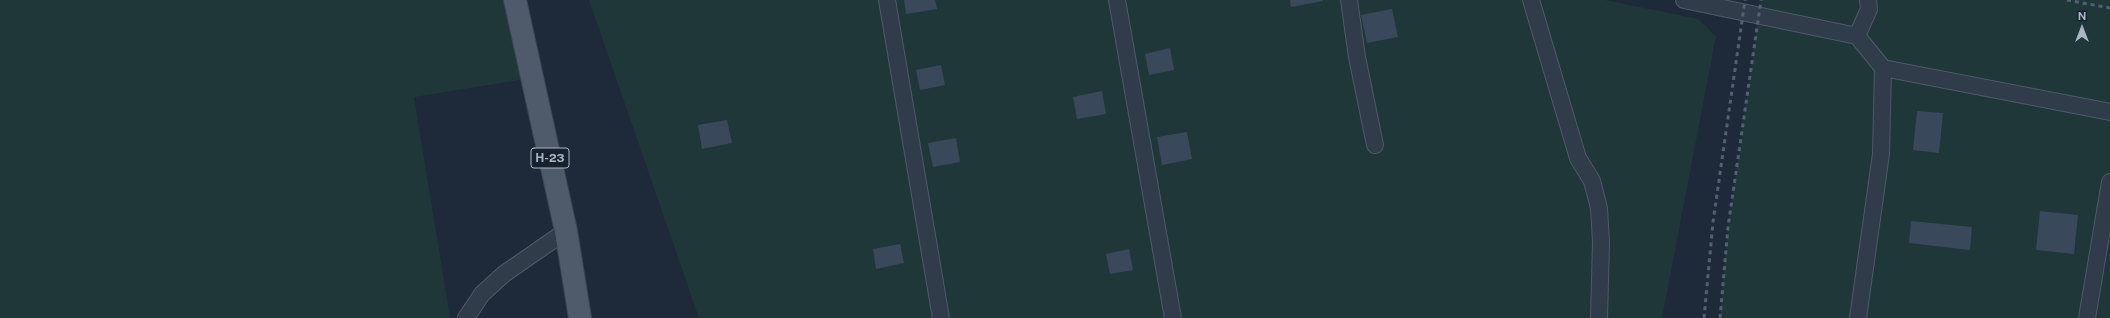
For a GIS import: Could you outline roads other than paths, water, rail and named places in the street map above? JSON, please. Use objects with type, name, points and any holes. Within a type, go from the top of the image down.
[{"type":"main road","name":"Н-23","points":[[515,0],[566,231],[580,318]]},
{"type":"lane","points":[[887,0],[941,318]]},
{"type":"lane","points":[[1117,0],[1173,318]]},
{"type":"lane","points":[[1349,0],[1357,57],[1375,145]]},
{"type":"lane","points":[[1531,0],[1578,158],[1592,181],[1598,208],[1602,242],[1599,318]]},
{"type":"lane","points":[[1684,0],[1857,36],[1883,68],[2110,112]]},
{"type":"lane","points":[[1857,36],[1869,9],[1868,0]]},
{"type":"lane","points":[[1858,318],[1881,154],[1883,68]]},
{"type":"lane","points":[[2087,318],[2110,182]]},
{"type":"lane","points":[[466,318],[482,294],[504,274],[566,231]]},
{"type":"railway","points":[[1704,318],[1713,222],[1745,0]]},
{"type":"railway","points":[[1720,318],[1728,227],[1761,0]]},
{"type":"railway","points":[[2067,0],[2110,8]]}]
